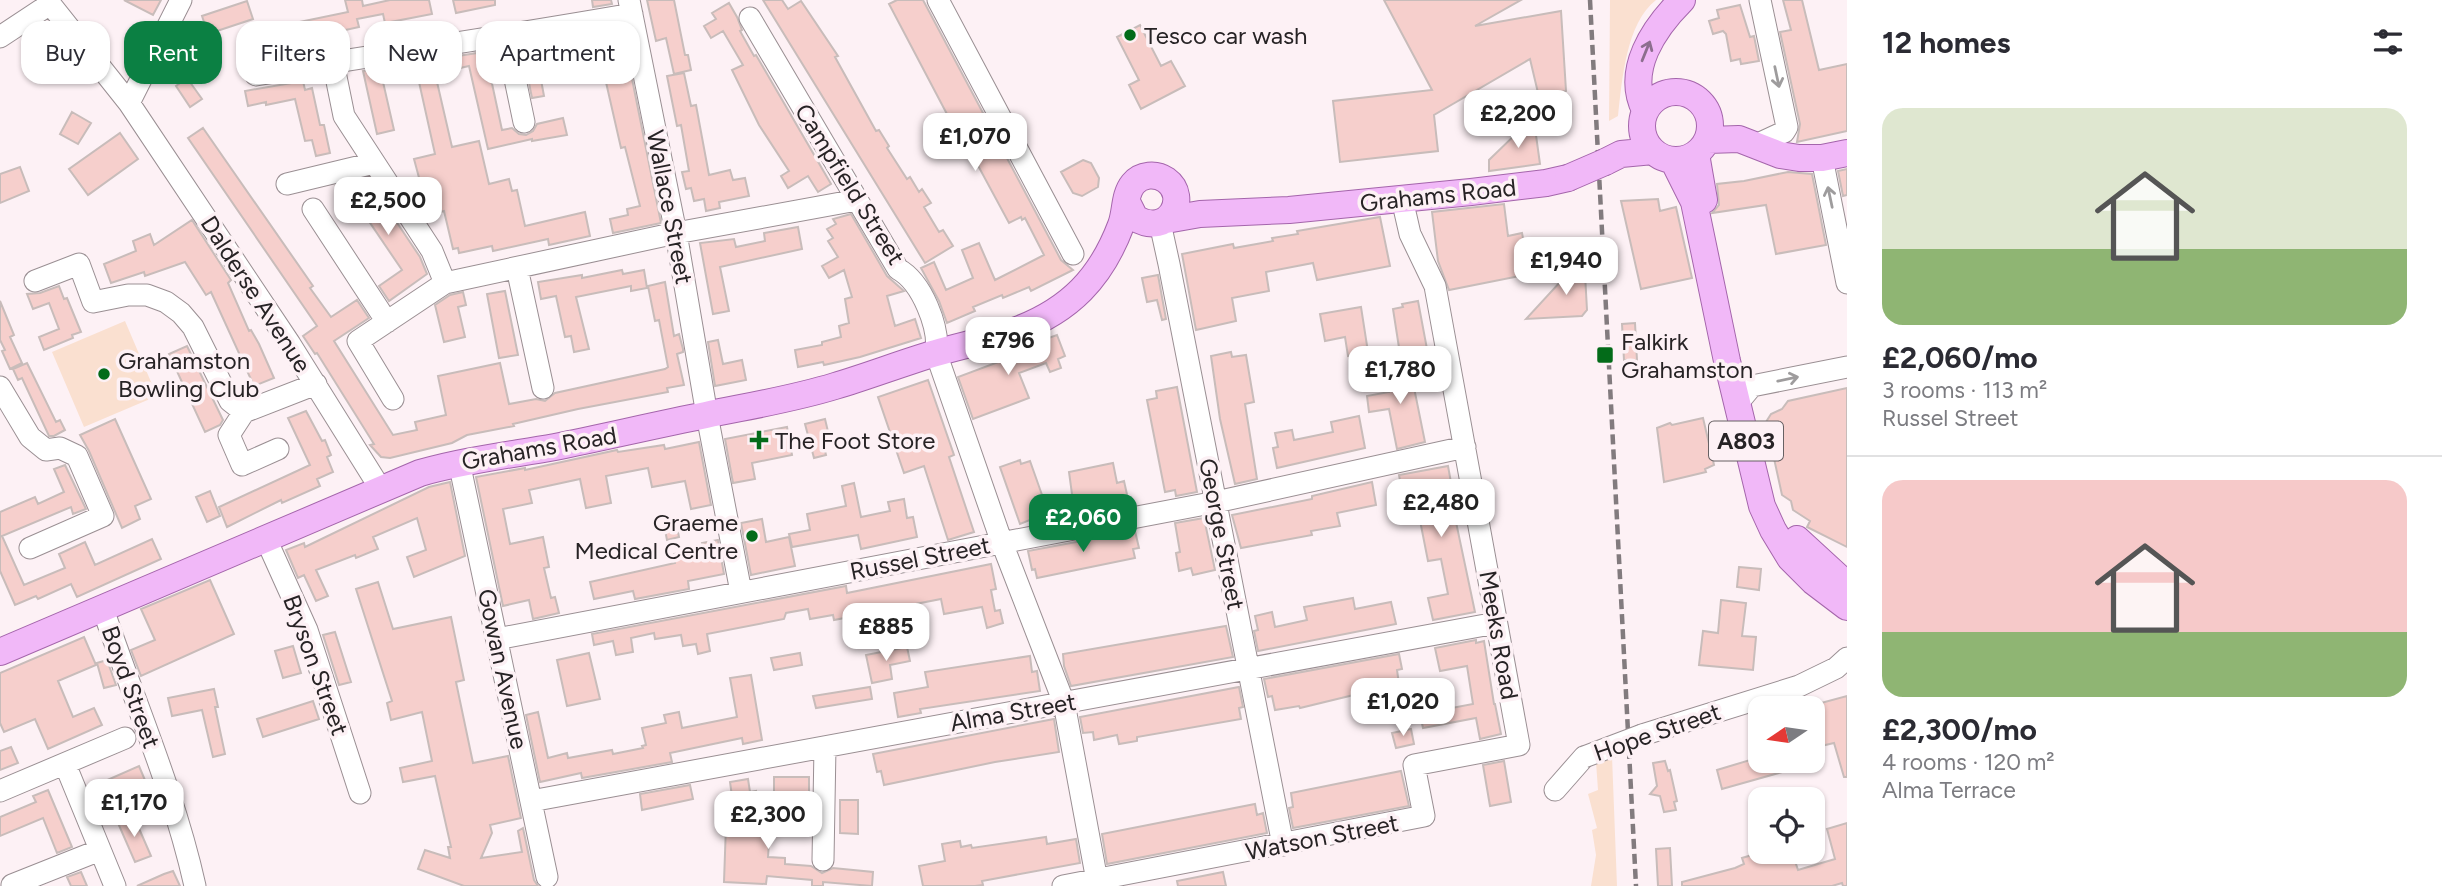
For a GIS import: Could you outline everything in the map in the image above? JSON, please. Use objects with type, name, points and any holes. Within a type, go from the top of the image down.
[{"type":"main road","name":"A803","points":[[1682,0],[1656,30],[1641,63],[1638,91],[1644,115],[1645,141],[1682,151]]},
{"type":"main road","name":"A803","points":[[1644,115],[1658,96],[1676,91],[1698,99],[1705,107],[1710,120],[1682,151]]},
{"type":"main road","points":[[1613,158],[1644,115]]},
{"type":"main road","name":"Grahams Road","points":[[0,652],[420,473],[459,462],[553,447],[834,387],[936,353],[993,339],[1038,322],[1069,303],[1142,231],[1160,223],[1200,214],[1289,210],[1507,188],[1568,178],[1613,158],[1682,151],[1739,139],[1780,155],[1799,158],[1834,155]]},
{"type":"main road","name":"A803","points":[[1682,151],[1744,395],[1780,513],[1797,540],[1847,584]]},
{"type":"main road","points":[[1157,176],[1172,186],[1176,201],[1174,209],[1160,223],[1144,224],[1135,218],[1127,202],[1131,186],[1144,177],[1157,176]]},
{"type":"main road","name":"Grahams Road","points":[[1172,186],[1250,211]]},
{"type":"main road","name":"Grahams Road","points":[[1088,283],[1114,243],[1127,202]]},
{"type":"main road","name":"A803","points":[[1744,395],[1762,506],[1773,530],[1790,558],[1847,607]]},
{"type":"street","points":[[129,103],[181,0]]},
{"type":"street","points":[[938,0],[1073,254]]},
{"type":"street","points":[[1756,145],[1784,132],[1787,127],[1760,0]]},
{"type":"street","points":[[0,37],[48,2]]},
{"type":"street","name":"Dalderse Avenue","points":[[48,2],[129,103],[316,384],[380,488]]},
{"type":"street","points":[[571,21],[631,7]]},
{"type":"street","name":"Wallace Street","points":[[631,7],[676,233],[741,592]]},
{"type":"street","name":"Campfield Street","points":[[750,18],[898,269],[906,273],[929,309],[938,339],[936,353],[1002,543],[1063,703],[1097,883]]},
{"type":"street","points":[[350,59],[476,40]]},
{"type":"street","points":[[337,84],[344,116],[432,251],[445,283]]},
{"type":"street","points":[[516,84],[524,122]]},
{"type":"street","points":[[1834,155],[1847,283]]},
{"type":"street","points":[[287,184],[374,163]]},
{"type":"street","name":"Meeks Road","points":[[1402,199],[1410,234],[1435,286],[1519,745]]},
{"type":"street","points":[[393,399],[358,341],[445,283],[676,233],[857,200]]},
{"type":"street","points":[[313,209],[387,322]]},
{"type":"street","name":"George Street","points":[[1160,223],[1283,845]]},
{"type":"street","points":[[35,281],[79,264],[93,302],[128,295],[147,295],[166,302],[181,313],[193,327],[230,401],[244,412]]},
{"type":"street","points":[[517,268],[543,388]]},
{"type":"street","points":[[1744,395],[1847,368]]},
{"type":"street","points":[[278,449],[242,465],[229,435],[244,412],[316,384]]},
{"type":"street","points":[[0,387],[30,436],[46,450],[60,448],[77,456],[103,516],[30,548]]},
{"type":"street","name":"Russel Street","points":[[497,639],[1216,502],[1465,447]]},
{"type":"street","name":"Gowan Avenue","points":[[459,462],[547,877]]},
{"type":"street","name":"Bryson Street","points":[[266,539],[307,630],[360,793]]},
{"type":"street","name":"Boyd Street","points":[[103,609],[163,775],[195,886]]},
{"type":"street","name":"Alma Street","points":[[531,801],[1496,623]]},
{"type":"street","name":"Hope Street","points":[[1555,790],[1584,757],[1799,686],[1836,668],[1847,658]]},
{"type":"street","points":[[0,791],[125,738]]},
{"type":"street","name":"Watson Street","points":[[1063,886],[1097,883],[1424,816],[1415,765],[1519,745]]},
{"type":"street","points":[[823,860],[825,747]]},
{"type":"street","points":[[65,764],[115,886]]},
{"type":"street","points":[[12,885],[100,850]]},
{"type":"shaded area","points":[[1610,0],[1656,0],[1646,10],[1632,38],[1624,70],[1618,116],[1609,121]]},
{"type":"shaded area","name":"Grahamston Bowling Club","points":[[125,321],[157,396],[84,427],[52,352]]},
{"type":"shaded area","points":[[1612,756],[1617,886],[1591,886],[1596,855],[1592,830],[1597,828],[1588,794],[1598,790],[1596,762]]},
{"type":"building","points":[[124,0],[161,0],[153,15]]},
{"type":"building","points":[[345,0],[362,0],[363,6],[390,0],[429,0],[432,14],[385,21],[383,14],[357,19],[359,27],[350,29],[350,21],[304,21],[348,12]]},
{"type":"building","points":[[453,0],[495,0],[495,5],[456,13]]},
{"type":"building","points":[[592,0],[611,0],[612,4],[593,7]]},
{"type":"building","points":[[647,0],[674,0],[685,55],[688,55],[691,70],[674,74],[666,38],[656,41]]},
{"type":"building","points":[[763,0],[782,0],[788,9],[801,1],[838,56],[835,57],[876,131],[879,130],[907,179],[910,177],[919,192],[922,189],[931,203],[924,207],[939,232],[943,230],[953,246],[925,263]]},
{"type":"building","points":[[897,0],[923,0],[1061,260],[1073,270],[1031,291],[1029,287],[973,307],[975,311],[947,323],[939,301],[921,268],[934,262],[946,290],[973,278],[962,250],[979,243],[995,280],[1044,255],[1025,218],[1022,220],[1021,217],[1009,223],[961,134],[958,135],[889,4]]},
{"type":"building","points":[[1384,0],[1521,0],[1475,26],[1561,11],[1566,91],[1539,97],[1530,59],[1434,115],[1438,151],[1340,162],[1333,101],[1432,90]]},
{"type":"building","points":[[1783,0],[1802,0],[1819,70],[1847,64],[1847,131],[1797,142],[1800,124],[1780,32],[1791,30]]},
{"type":"building","points":[[247,1],[253,19],[236,21],[236,25],[222,29],[222,21],[204,21],[202,16]]},
{"type":"building","points":[[729,3],[754,56],[756,55],[831,184],[818,192],[808,176],[788,188],[781,176],[789,171],[759,125],[732,70],[743,65],[723,31],[711,38],[704,26],[716,19],[712,13]]},
{"type":"building","points":[[1740,5],[1750,37],[1754,36],[1759,61],[1741,64],[1740,59],[1731,61],[1726,34],[1723,31],[1713,34],[1709,21],[1719,18],[1717,10]]},
{"type":"building","points":[[1140,25],[1161,66],[1171,61],[1185,86],[1141,109],[1129,85],[1139,80],[1117,37]]},
{"type":"building","points":[[476,53],[476,84],[492,84],[502,130],[512,128],[519,134],[526,135],[533,131],[537,124],[563,118],[567,135],[532,139],[488,149],[469,66],[462,68],[462,55]]},
{"type":"building","points":[[684,73],[691,106],[696,105],[709,175],[730,170],[733,180],[745,178],[749,196],[719,202],[720,208],[706,211],[704,199],[694,201],[691,188],[686,189],[682,172],[689,171],[681,125],[677,126],[667,76]]},
{"type":"building","points":[[191,84],[202,99],[190,107],[176,86]]},
{"type":"building","points":[[286,84],[304,84],[305,90],[312,88],[320,125],[324,125],[330,153],[316,156],[312,140],[305,141],[295,99],[248,106],[245,91]]},
{"type":"building","points":[[366,84],[383,84],[394,130],[377,134]]},
{"type":"building","points":[[419,84],[437,84],[452,147],[479,141],[489,184],[509,179],[512,191],[517,190],[525,226],[585,212],[590,236],[549,245],[548,239],[493,251],[492,246],[459,253],[458,248],[453,249],[444,211],[429,215],[414,159],[435,154]]},
{"type":"building","points":[[529,84],[542,84],[544,96],[532,98]]},
{"type":"building","points":[[606,84],[633,84],[661,223],[613,233],[610,219],[628,215],[627,209],[640,206],[625,147],[621,148]]},
{"type":"building","points":[[72,112],[91,123],[78,144],[60,134]]},
{"type":"building","points":[[1534,121],[1540,164],[1489,171],[1489,160],[1519,131],[1518,123]]},
{"type":"building","points":[[203,128],[313,286],[310,288],[331,317],[357,300],[369,318],[334,341],[393,435],[417,430],[415,422],[446,415],[438,376],[500,363],[509,404],[536,399],[545,401],[555,393],[665,369],[668,367],[659,320],[655,321],[648,286],[665,282],[674,336],[679,334],[683,349],[683,352],[677,354],[684,385],[667,388],[668,392],[578,409],[467,435],[452,443],[390,458],[381,457],[370,445],[374,444],[317,353],[315,354],[303,336],[317,326],[188,138]]},
{"type":"building","points":[[120,133],[138,159],[88,195],[69,169]]},
{"type":"building","points":[[1083,160],[1091,163],[1099,178],[1098,187],[1082,196],[1073,193],[1061,172]]},
{"type":"building","points":[[20,167],[29,191],[0,203],[0,174]]},
{"type":"building","points":[[1847,169],[1847,195],[1843,196],[1838,171]]},
{"type":"building","points":[[1788,172],[1812,174],[1826,245],[1776,254],[1766,205],[1712,213],[1719,205],[1717,184]]},
{"type":"building","points":[[367,178],[420,257],[427,274],[389,301],[379,286],[402,270],[347,189],[341,193],[336,186]]},
{"type":"building","points":[[1658,199],[1660,211],[1676,207],[1692,278],[1641,289],[1621,201]]},
{"type":"building","points":[[1504,204],[1508,236],[1522,233],[1530,274],[1449,290],[1438,261],[1432,212]]},
{"type":"building","points":[[851,214],[887,276],[904,291],[887,296],[895,326],[915,319],[921,338],[860,357],[824,365],[823,362],[798,367],[795,350],[822,345],[822,342],[841,337],[839,326],[849,323],[845,299],[852,297],[844,270],[829,278],[822,266],[838,257],[828,241],[833,238],[827,229],[836,224],[833,219]]},
{"type":"building","points":[[1380,217],[1390,266],[1317,280],[1313,263],[1266,272],[1269,291],[1232,298],[1236,321],[1196,330],[1182,254],[1233,244],[1234,248],[1273,241],[1272,238],[1298,234],[1297,231]]},
{"type":"building","points":[[192,220],[231,280],[228,283],[249,331],[251,330],[259,344],[274,378],[254,386],[211,292],[206,295],[185,262],[145,276],[144,272],[111,283],[104,264],[136,251],[133,241],[150,234],[154,245]]},
{"type":"building","points":[[798,227],[802,249],[720,267],[729,311],[713,314],[700,243],[734,239],[736,247],[765,241],[764,233]]},
{"type":"building","points":[[1584,256],[1587,310],[1582,316],[1526,319]]},
{"type":"building","points":[[622,270],[623,274],[644,270],[647,288],[631,291],[631,286],[576,297],[589,349],[574,352],[571,336],[565,337],[556,296],[541,299],[538,282],[582,275],[582,278]]},
{"type":"building","points":[[1158,275],[1166,319],[1162,320],[1157,300],[1147,302],[1142,278]]},
{"type":"building","points":[[59,286],[81,332],[44,350],[39,337],[59,329],[49,303],[33,309],[27,294],[40,293]]},
{"type":"building","points":[[505,291],[518,355],[499,358],[487,294]]},
{"type":"building","points":[[463,292],[466,305],[458,307],[465,337],[444,342],[435,305],[450,295]]},
{"type":"building","points":[[0,301],[14,335],[10,337],[22,363],[10,369],[0,340]]},
{"type":"building","points":[[1418,301],[1427,349],[1400,354],[1393,309]]},
{"type":"building","points":[[1361,307],[1368,352],[1348,356],[1345,337],[1325,341],[1320,314]]},
{"type":"building","points":[[1635,323],[1637,360],[1624,360],[1622,324]]},
{"type":"building","points":[[1057,335],[1065,356],[1058,359],[1061,368],[1050,372],[1046,363],[1019,373],[1029,398],[973,419],[958,377],[1017,355],[1015,350]]},
{"type":"building","points":[[718,340],[723,364],[742,360],[746,380],[715,386],[708,342]]},
{"type":"building","points":[[187,346],[223,420],[220,425],[205,432],[169,354]]},
{"type":"building","points":[[1231,352],[1232,357],[1246,355],[1254,402],[1245,404],[1257,479],[1235,484],[1220,419],[1211,356]]},
{"type":"building","points":[[27,363],[56,422],[60,420],[65,430],[54,436],[49,436],[22,378],[18,380],[13,369]]},
{"type":"building","points":[[1409,363],[1425,442],[1397,449],[1389,409],[1369,412],[1367,396],[1389,392],[1384,367]]},
{"type":"building","points":[[928,380],[954,455],[949,457],[974,532],[948,540],[924,466],[904,473],[878,397]]},
{"type":"building","points":[[1177,387],[1197,492],[1176,496],[1175,490],[1165,492],[1147,400],[1157,398],[1156,391]]},
{"type":"building","points":[[1847,388],[1847,547],[1807,527],[1810,521],[1793,510],[1791,501],[1782,495],[1766,422],[1771,414],[1782,409],[1788,401]]},
{"type":"building","points":[[306,411],[322,441],[325,440],[331,455],[327,457],[333,472],[317,479],[320,486],[282,503],[281,500],[227,527],[219,507],[310,465],[288,418]]},
{"type":"building","points":[[1359,416],[1365,448],[1277,468],[1273,448],[1278,447],[1275,433],[1292,430],[1294,440],[1333,432],[1331,422]]},
{"type":"building","points":[[1703,418],[1714,465],[1705,469],[1706,472],[1664,482],[1657,428],[1670,423],[1672,425]]},
{"type":"building","points":[[115,419],[151,499],[135,506],[140,519],[122,528],[80,435]]},
{"type":"building","points":[[825,419],[830,440],[823,442],[826,455],[814,458],[805,424]]},
{"type":"building","points":[[787,427],[792,455],[752,463],[755,479],[733,483],[725,439]]},
{"type":"building","points":[[699,442],[711,505],[691,509],[685,481],[652,487],[648,468],[606,476],[611,503],[586,508],[580,479],[529,490],[532,503],[503,509],[510,544],[543,537],[549,567],[544,568],[551,598],[555,597],[559,613],[533,619],[529,600],[503,606],[476,477],[525,470],[617,450],[664,445],[665,449]]},
{"type":"building","points":[[1020,460],[1021,464],[1030,461],[1047,509],[1038,512],[1040,516],[1020,524],[1000,467]]},
{"type":"building","points":[[1113,463],[1117,483],[1124,481],[1128,499],[1074,509],[1069,472]]},
{"type":"building","points":[[65,465],[86,509],[73,514],[71,507],[2,536],[24,585],[65,568],[59,554],[85,542],[95,565],[152,539],[161,559],[77,597],[71,584],[38,599],[36,596],[15,605],[0,571],[0,512],[35,497],[38,504],[64,492],[54,469]]},
{"type":"building","points":[[1448,466],[1452,488],[1449,489],[1475,612],[1433,620],[1428,598],[1448,594],[1441,559],[1428,561],[1414,490],[1402,492],[1399,475]]},
{"type":"building","points":[[450,482],[465,556],[414,577],[407,557],[426,550],[417,518],[373,537],[378,549],[316,570],[328,596],[316,601],[304,575],[298,578],[286,550],[304,543],[305,547],[429,487]]},
{"type":"building","points":[[1372,482],[1376,505],[1337,513],[1340,526],[1311,531],[1312,535],[1241,548],[1232,515],[1312,499],[1312,496]]},
{"type":"building","points":[[854,483],[861,517],[890,511],[888,502],[904,499],[907,518],[913,517],[917,537],[861,549],[858,535],[792,547],[789,534],[810,530],[807,514],[846,506],[842,486]]},
{"type":"building","points":[[210,491],[220,516],[207,522],[196,497]]},
{"type":"building","points":[[1204,518],[1215,570],[1193,575],[1191,568],[1179,571],[1176,553],[1180,552],[1175,523]]},
{"type":"building","name":"Graeme Medical Centre","points":[[762,519],[766,542],[789,537],[795,566],[751,575],[741,523]]},
{"type":"building","points":[[676,522],[679,537],[667,540],[664,525]]},
{"type":"building","points":[[1135,531],[1139,548],[1133,549],[1135,558],[1037,578],[1035,569],[1032,570],[1028,551]]},
{"type":"building","points":[[718,540],[724,574],[688,581],[689,589],[635,599],[633,591],[594,599],[590,582],[675,563],[674,554],[703,548],[702,543]]},
{"type":"building","points":[[991,564],[996,589],[991,590],[995,611],[1000,610],[1003,623],[987,628],[982,607],[944,614],[941,599],[834,620],[833,615],[810,619],[808,609],[786,613],[784,619],[707,634],[710,651],[698,654],[696,644],[683,646],[681,635],[655,639],[654,633],[631,638],[633,652],[616,655],[613,641],[594,645],[592,634],[846,586],[847,593]]},
{"type":"building","points":[[1739,567],[1761,569],[1759,590],[1737,587]]},
{"type":"building","points":[[210,580],[234,634],[141,676],[131,650],[155,640],[141,609]]},
{"type":"building","points":[[378,582],[393,629],[451,617],[464,680],[456,682],[473,763],[508,756],[521,818],[490,825],[492,833],[481,858],[522,852],[518,831],[523,828],[534,880],[538,886],[464,886],[418,869],[425,850],[450,858],[448,847],[451,847],[435,776],[403,782],[400,768],[432,761],[422,712],[391,720],[387,703],[392,701],[356,589]]},
{"type":"building","points":[[1353,598],[1355,609],[1391,602],[1396,624],[1258,651],[1254,631],[1258,630],[1255,616],[1272,612],[1275,627],[1307,620],[1304,607]]},
{"type":"building","points":[[1721,600],[1746,603],[1742,636],[1756,637],[1753,670],[1699,665],[1703,631],[1718,633]]},
{"type":"building","points":[[1226,626],[1233,657],[1071,686],[1064,666],[1063,654]]},
{"type":"building","points":[[335,632],[351,682],[339,685],[323,635]]},
{"type":"building","points":[[84,637],[96,665],[58,681],[73,717],[94,708],[102,725],[48,749],[35,719],[4,732],[0,723],[0,673]]},
{"type":"building","points":[[1476,640],[1476,643],[1484,641],[1501,734],[1480,739],[1476,718],[1423,728],[1420,714],[1473,704],[1467,666],[1440,671],[1435,648]]},
{"type":"building","points":[[293,646],[301,673],[283,678],[275,651]]},
{"type":"building","points":[[907,647],[910,661],[890,665],[892,679],[872,683],[866,655]]},
{"type":"building","points":[[589,653],[600,699],[567,706],[557,660]]},
{"type":"building","points":[[800,653],[802,665],[774,670],[771,658]]},
{"type":"building","points":[[1399,654],[1402,669],[1397,670],[1399,684],[1300,708],[1275,710],[1272,696],[1268,697],[1264,679]]},
{"type":"building","points":[[1030,656],[1032,672],[1037,671],[1040,691],[920,709],[921,713],[898,717],[894,693],[928,687],[925,672]]},
{"type":"building","points":[[107,660],[116,685],[104,688],[97,663]]},
{"type":"building","points":[[751,675],[762,740],[743,744],[742,738],[670,753],[672,762],[582,778],[581,773],[540,782],[526,715],[538,712],[548,758],[567,753],[568,758],[612,750],[613,754],[643,748],[642,746],[646,745],[642,728],[666,723],[664,715],[679,712],[682,728],[737,717],[730,678]]},
{"type":"building","points":[[870,687],[872,699],[816,708],[813,696]]},
{"type":"building","points":[[1239,687],[1243,707],[1239,708],[1241,719],[1137,737],[1137,741],[1119,744],[1117,735],[1094,740],[1093,732],[1083,733],[1080,717]]},
{"type":"building","points":[[214,689],[225,754],[213,757],[202,710],[172,716],[168,698]]},
{"type":"building","points":[[1847,696],[1847,777],[1844,777],[1834,743],[1825,745],[1825,702]]},
{"type":"building","points":[[313,701],[319,719],[263,737],[257,719]]},
{"type":"building","points":[[1054,719],[1059,752],[884,785],[881,771],[877,772],[873,754]]},
{"type":"building","points":[[1411,729],[1414,744],[1396,748],[1392,733]]},
{"type":"building","points":[[11,747],[18,763],[0,770],[0,751]]},
{"type":"building","points":[[1504,761],[1511,802],[1490,806],[1483,765]]},
{"type":"building","points":[[1665,761],[1668,771],[1670,770],[1677,801],[1674,802],[1676,810],[1664,812],[1660,796],[1650,794],[1657,786],[1653,763]]},
{"type":"building","points":[[1748,761],[1748,774],[1775,774],[1722,789],[1717,770]]},
{"type":"building","points":[[139,766],[147,785],[97,806],[89,788]]},
{"type":"building","points":[[1401,771],[1409,806],[1293,828],[1289,808],[1293,807],[1291,793]]},
{"type":"building","points":[[774,777],[809,777],[809,793],[774,792]]},
{"type":"building","points":[[748,779],[750,792],[756,791],[756,826],[770,827],[768,857],[785,858],[785,864],[811,866],[822,873],[833,868],[873,872],[872,886],[823,882],[823,886],[812,886],[812,880],[767,876],[766,884],[724,882],[726,825],[736,825],[730,782]]},
{"type":"building","points":[[690,785],[693,799],[642,810],[640,794]]},
{"type":"building","points":[[48,790],[72,847],[57,853],[43,818],[0,836],[0,817],[36,802],[33,796]]},
{"type":"building","points":[[840,800],[858,800],[858,834],[840,833]]},
{"type":"building","points":[[1255,804],[1257,815],[1263,813],[1267,833],[1107,864],[1102,834]]},
{"type":"building","points":[[134,817],[151,856],[135,862],[118,823]]},
{"type":"building","points":[[1847,823],[1847,886],[1842,883],[1832,886],[1682,886],[1682,882],[1744,864],[1742,858],[1748,856],[1748,864],[1796,864],[1798,870],[1825,864],[1835,859],[1827,829]]},
{"type":"building","points":[[1046,837],[1047,844],[1076,839],[1080,863],[982,881],[983,885],[923,886],[919,866],[945,861],[942,844],[960,841],[961,847],[971,845],[972,848]]},
{"type":"building","points":[[1670,848],[1672,886],[1658,886],[1656,849]]},
{"type":"building","points":[[173,871],[180,886],[137,886],[164,874]]},
{"type":"building","points":[[81,872],[87,886],[71,886],[67,877]]},
{"type":"building","points":[[1223,872],[1226,886],[1178,886],[1177,881]]},
{"type":"railway","points":[[1590,0],[1636,886]]},
{"type":"place","name":"Tesco car wash","points":[[1130,35]]},
{"type":"place","name":"Falkirk Grahamston","points":[[1605,355]]},
{"type":"place","name":"Grahamston Bowling Club","points":[[104,374]]},
{"type":"place","name":"The Foot Store","points":[[759,440]]},
{"type":"place","name":"Graeme Medical Centre","points":[[752,536]]}]
